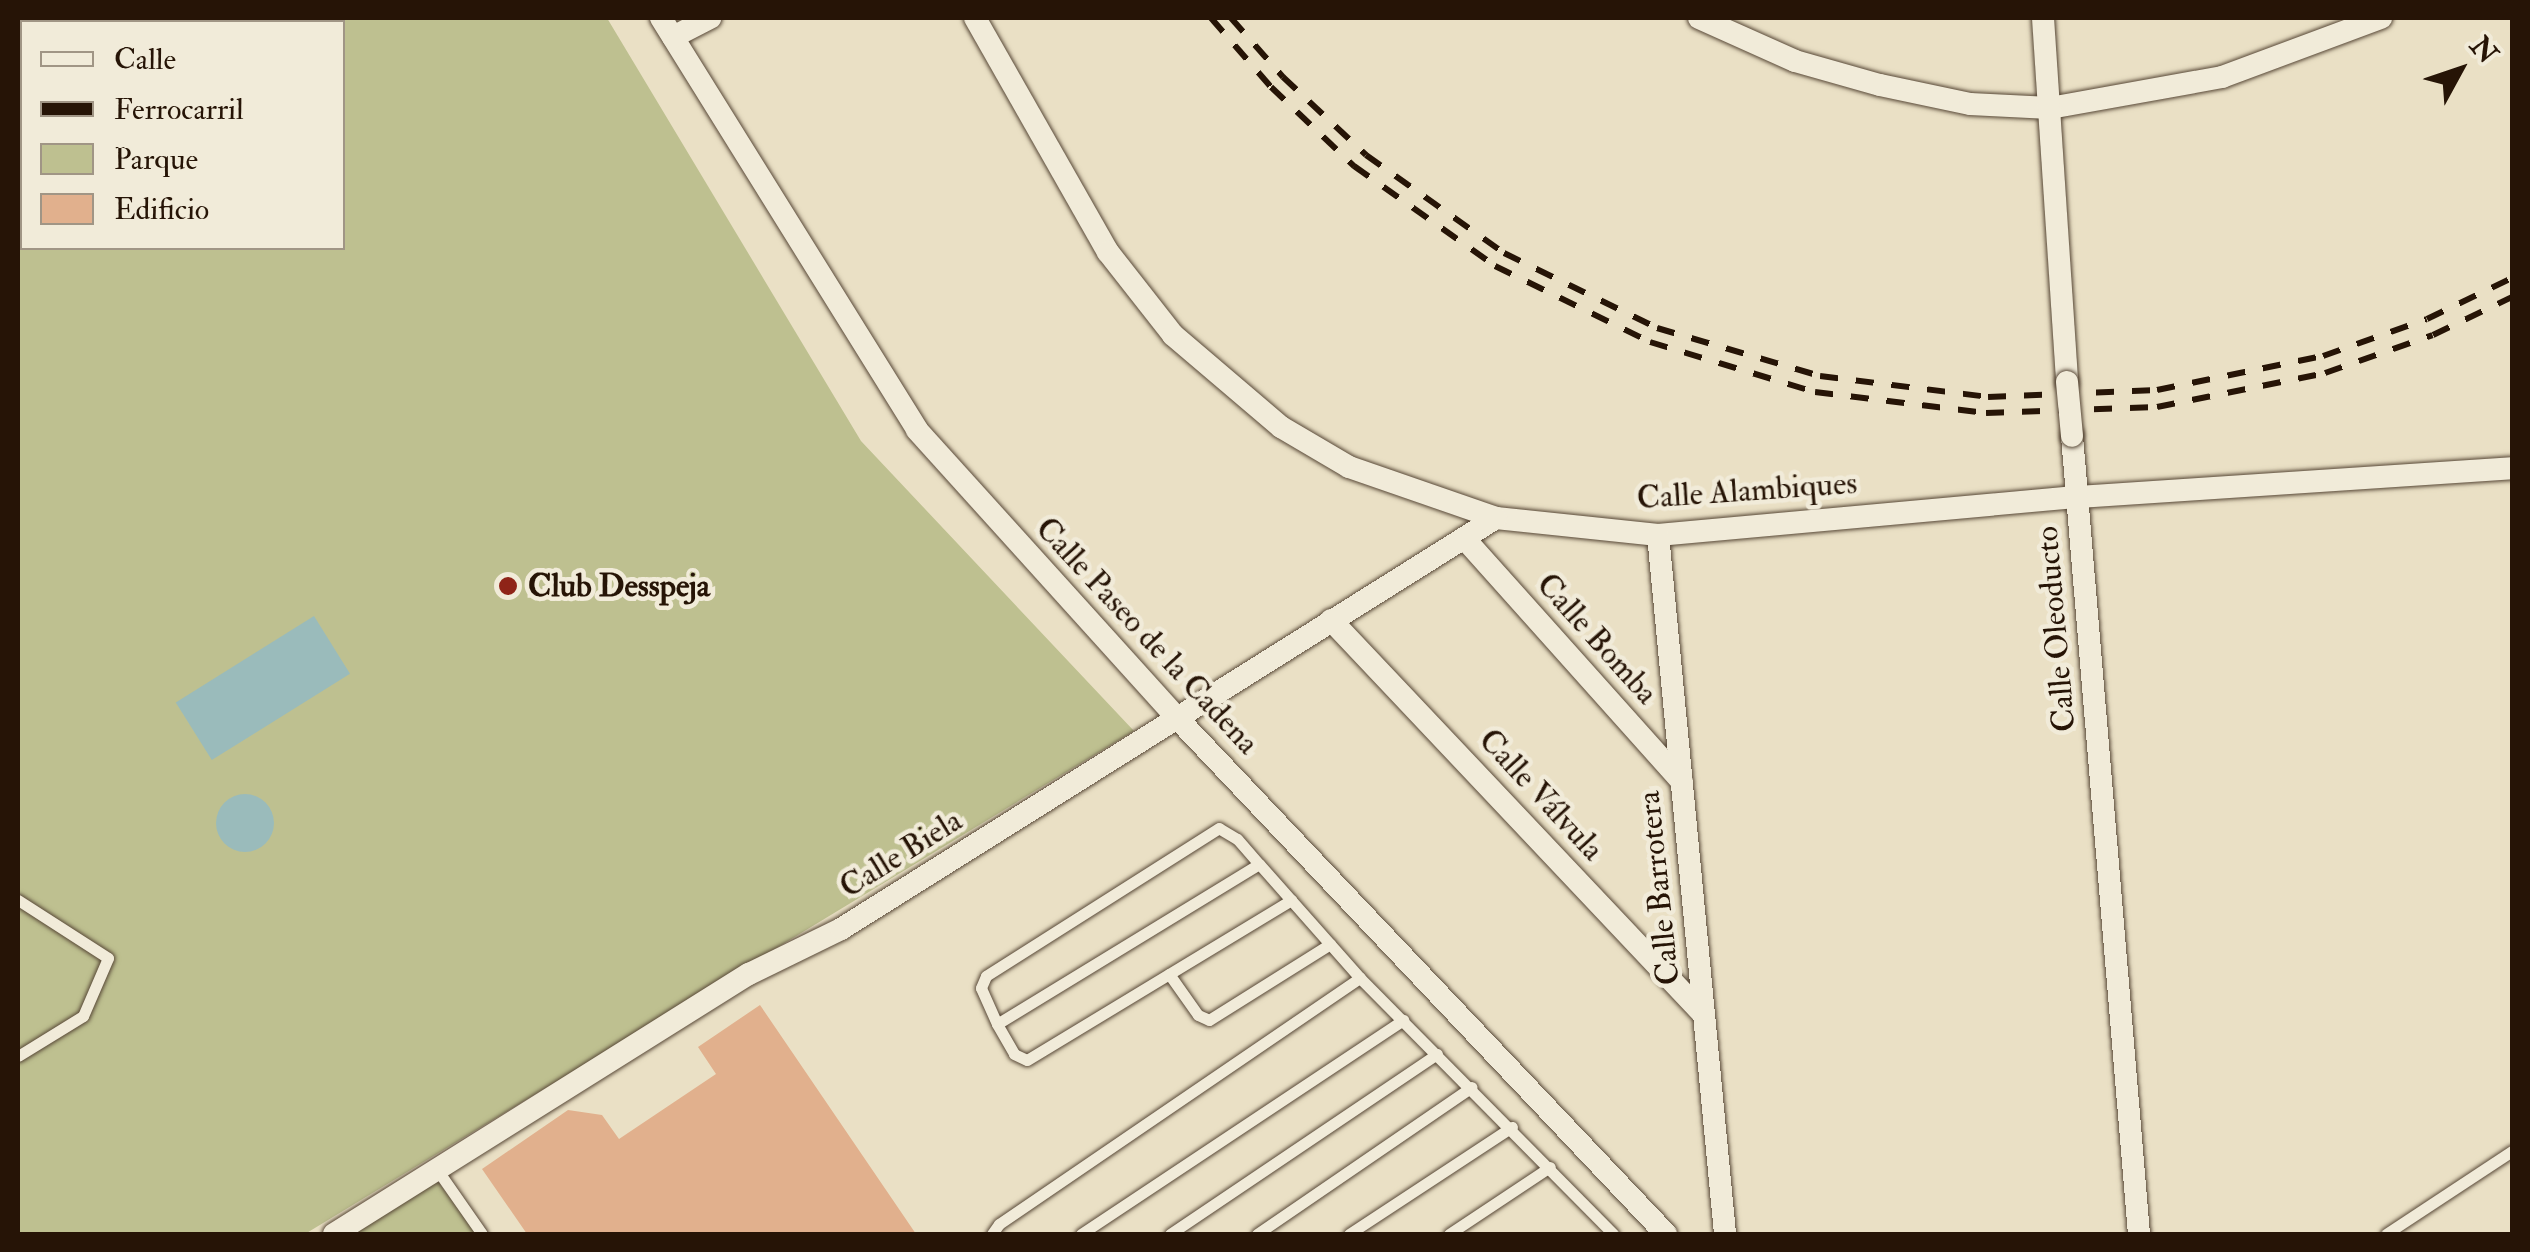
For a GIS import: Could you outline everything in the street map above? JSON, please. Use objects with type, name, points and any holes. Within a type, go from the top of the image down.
[{"type":"street","points":[[667,27],[710,18]]},
{"type":"street","name":"Calle Alambiques","points":[[975,18],[1108,252],[1172,335],[1281,427],[1348,467],[1496,518],[1658,535],[2078,496],[2512,468]]},
{"type":"street","points":[[1699,18],[1795,60],[1880,84],[1970,104],[2050,108],[2222,77],[2381,18]]},
{"type":"street","name":"Calle Oleoducto","points":[[2043,18],[2067,382],[2139,1234]]},
{"type":"street","name":"Calle Paseo de la Cadena","points":[[667,27],[917,430],[1180,720],[1666,1234]]},
{"type":"street","name":"Calle Biela","points":[[334,1234],[749,974],[841,929],[1180,720],[1496,518]]},
{"type":"street","name":"Calle Barrotera","points":[[1658,535],[1725,1234]]},
{"type":"street","name":"Calle Bomba","points":[[1464,538],[1682,782]]},
{"type":"street","name":"Calle Válvula","points":[[1331,620],[1704,1015]]},
{"type":"lane","points":[[1291,900],[1027,1060],[1014,1054],[981,988],[986,976],[1220,828],[1258,864],[1291,900],[1360,978],[1512,1127],[1613,1234]]},
{"type":"lane","points":[[997,1024],[1258,864]]},
{"type":"lane","points":[[18,900],[108,958],[83,1016],[19,1055]]},
{"type":"lane","points":[[1169,974],[1198,1015],[1209,1020],[1330,944]]},
{"type":"lane","points":[[992,1234],[999,1224],[1360,978]]},
{"type":"lane","points":[[1081,1234],[1403,1020]]},
{"type":"lane","points":[[1170,1234],[1438,1054]]},
{"type":"lane","points":[[1257,1234],[1472,1088]]},
{"type":"lane","points":[[1350,1234],[1512,1127]]},
{"type":"lane","points":[[2386,1234],[2512,1151]]},
{"type":"lane","points":[[1449,1234],[1550,1167]]},
{"type":"lane","points":[[436,1168],[482,1234]]},
{"type":"green space","name":"Club Desspeja","points":[[18,18],[607,18],[861,441],[1134,731],[305,1234],[18,1234]]},
{"type":"green space","points":[[434,1176],[476,1234],[347,1234]]},
{"type":"water","points":[[314,616],[350,674],[212,760],[176,702]]},
{"type":"water","points":[[245,794],[265,803],[274,823],[265,843],[245,852],[225,843],[216,823],[225,803]]},
{"type":"building","points":[[760,1005],[916,1234],[527,1234],[482,1169],[568,1110],[602,1115],[619,1139],[716,1074],[698,1047]]},
{"type":"railway","points":[[1211,18],[1271,87],[1354,166],[1495,266],[1650,342],[1815,392],[1986,413],[2157,407],[2325,373],[2433,335],[2512,297]]},
{"type":"railway","points":[[1231,18],[1283,77],[1366,155],[1504,253],[1657,328],[1820,376],[1988,397],[2157,390],[2323,356],[2427,319],[2512,278]]},
{"type":"place","name":"Club Desspeja","points":[[508,586]]}]
